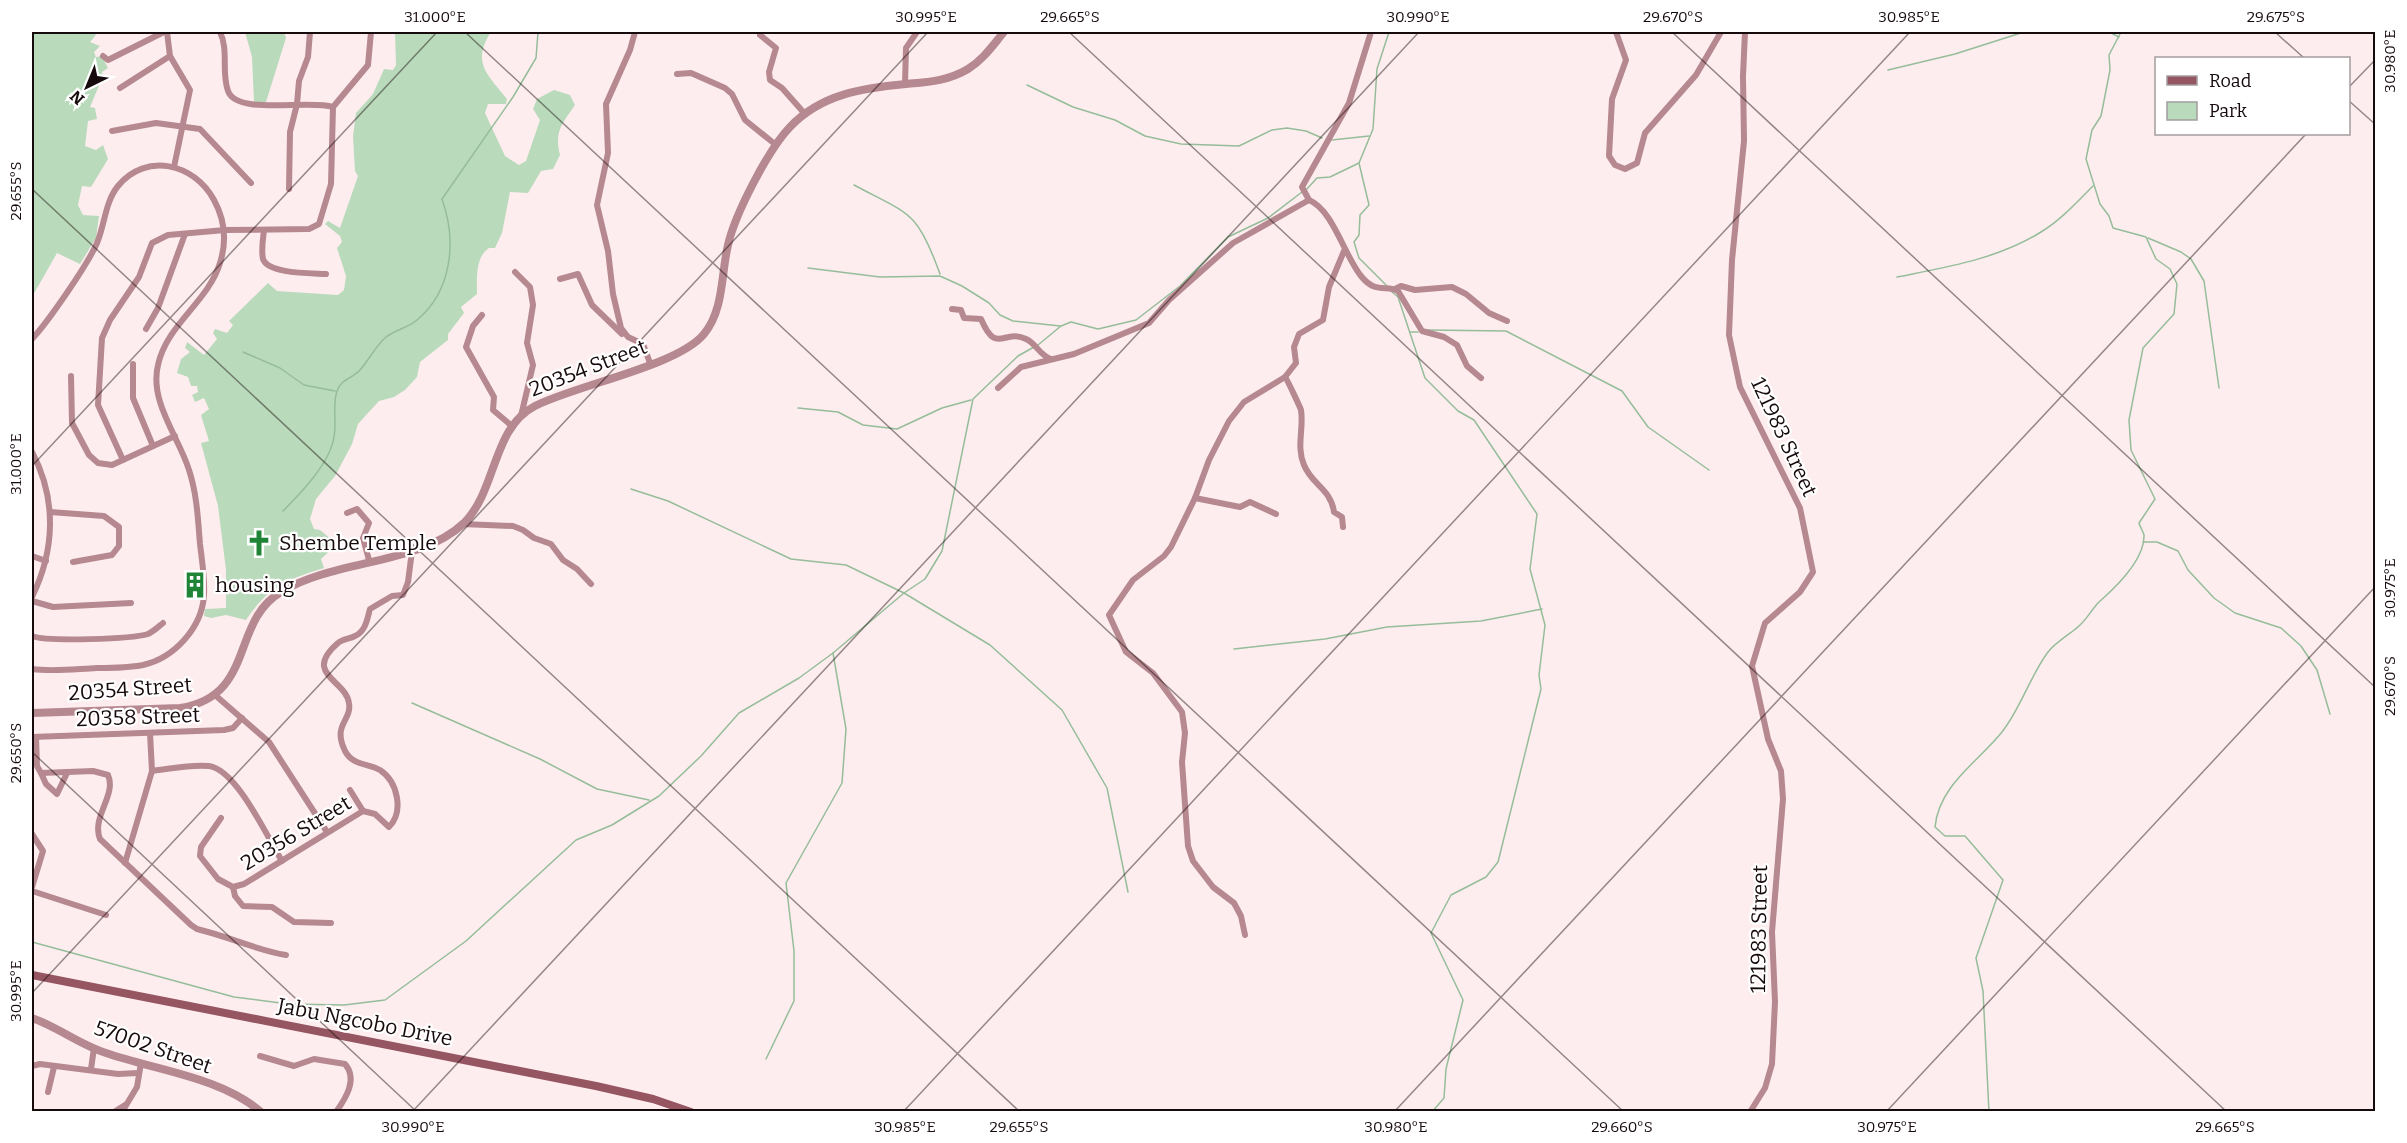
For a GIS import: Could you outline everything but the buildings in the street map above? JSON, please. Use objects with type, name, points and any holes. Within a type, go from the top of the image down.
[{"type":"main road","name":"Jabu Ngcobo Drive","points":[[32,975],[596,1086],[653,1099],[691,1112]]},
{"type":"street","points":[[103,56],[108,60],[166,32],[170,56],[190,90],[174,167]]},
{"type":"street","points":[[220,32],[224,41],[227,85],[233,98],[251,105],[320,104],[333,107]]},
{"type":"street","points":[[289,189],[290,136],[297,104],[297,86],[308,57],[310,32]]},
{"type":"street","points":[[123,460],[98,405],[104,330],[139,277],[152,243],[160,237],[185,234],[225,230],[309,229],[317,226],[322,220],[332,184],[333,107],[368,65],[371,32]]},
{"type":"street","points":[[626,335],[621,328],[609,251],[597,197],[608,153],[606,104],[630,50],[635,32]]},
{"type":"street","points":[[907,32],[910,39]]},
{"type":"street","points":[[905,84],[906,48],[910,39],[917,32]]},
{"type":"street","name":"20354 Street","points":[[32,713],[193,706],[215,695],[231,678],[258,617],[275,596],[306,580],[369,560],[412,551],[442,538],[462,524],[486,492],[512,426],[521,416],[545,402],[691,346],[710,325],[717,309],[727,247],[734,224],[776,145],[805,114],[849,92],[940,80],[964,71],[982,57],[1004,32]]},
{"type":"street","points":[[1306,194],[1308,172],[1349,103],[1371,32]]},
{"type":"street","points":[[1616,32],[1626,58],[1612,99],[1609,156],[1615,165],[1625,169],[1636,163],[1645,133],[1696,75],[1721,32]]},
{"type":"street","name":"121983 Street","points":[[1746,32],[1743,76],[1744,141],[1732,260],[1728,335],[1740,387],[1800,508],[1813,572],[1800,592],[1765,623],[1752,666],[1768,739],[1780,771],[1783,799],[1772,932],[1774,1002],[1772,1064],[1765,1088],[1750,1112]]},
{"type":"street","points":[[760,35],[776,48],[769,76],[805,114]]},
{"type":"street","points":[[120,88],[170,56]]},
{"type":"street","points":[[676,74],[691,73],[725,88],[732,94],[745,120],[776,145]]},
{"type":"street","points":[[112,131],[156,123],[184,125],[200,129],[251,183]]},
{"type":"street","points":[[32,339],[96,246],[110,199],[120,184],[131,174],[146,167],[174,167],[192,174],[206,187],[220,210],[225,230],[220,263],[214,276],[168,337],[157,368],[158,394],[193,481],[204,598],[194,626],[170,653],[146,664],[55,670],[32,669]]},
{"type":"street","points":[[1306,194],[1322,208],[1344,251],[1361,276],[1378,288],[1390,289],[1401,286],[1415,290],[1452,287],[1466,294],[1489,313],[1507,321]]},
{"type":"street","points":[[998,388],[1021,367],[1086,350],[1149,323],[1169,300],[1233,243],[1306,194]]},
{"type":"street","points":[[264,230],[263,258],[267,266],[275,270],[326,274]]},
{"type":"street","points":[[146,329],[158,309],[185,234]]},
{"type":"street","points":[[1245,935],[1234,903],[1213,887],[1193,861],[1188,846],[1183,794],[1185,733],[1182,712],[1153,673],[1126,652],[1109,615],[1133,580],[1169,551],[1195,498],[1217,442],[1236,411],[1257,392],[1285,377],[1296,363],[1294,347],[1299,334],[1316,327],[1324,318],[1329,287],[1344,251]]},
{"type":"street","points":[[515,272],[530,287],[533,305],[528,343],[533,365],[521,416]]},
{"type":"street","points":[[560,279],[578,274],[592,305],[626,335],[643,344],[650,363]]},
{"type":"street","points":[[1390,289],[1402,295],[1422,331],[1444,337],[1457,345],[1467,366],[1481,378]]},
{"type":"street","points":[[952,309],[961,310],[964,318],[981,319],[989,336],[994,339],[1016,337],[1028,339],[1043,357],[1052,359]]},
{"type":"street","points":[[482,315],[473,326],[466,347],[494,397],[493,410],[512,426]]},
{"type":"street","points":[[133,364],[133,398],[153,446]]},
{"type":"street","points":[[71,376],[72,423],[89,455],[104,465],[112,465],[175,436]]},
{"type":"street","points":[[1285,377],[1289,390],[1300,408],[1299,437],[1305,467],[1328,493],[1334,512],[1342,518],[1343,527]]},
{"type":"street","points":[[32,455],[46,486],[51,535],[46,561],[32,599],[53,607],[131,603]]},
{"type":"street","points":[[1195,498],[1240,507],[1250,502],[1276,514]]},
{"type":"street","points":[[347,513],[357,509],[369,523],[363,538],[369,560]]},
{"type":"street","points":[[50,512],[104,516],[119,527],[119,546],[112,555],[72,562]]},
{"type":"street","points":[[462,524],[513,526],[524,530],[534,538],[551,544],[563,560],[577,569],[591,584]]},
{"type":"street","name":"20356 Street","points":[[220,818],[201,847],[200,856],[218,879],[233,887],[244,884],[363,811],[375,814],[389,827],[398,808],[395,788],[381,771],[358,763],[347,753],[340,728],[350,707],[349,700],[345,692],[327,676],[325,658],[339,642],[360,633],[367,624],[370,609],[392,596],[403,595],[410,573],[412,551]]},
{"type":"street","points":[[32,556],[46,561]]},
{"type":"street","points":[[32,636],[48,640],[141,635],[156,629],[163,623]]},
{"type":"street","points":[[215,695],[276,751],[327,832]]},
{"type":"street","name":"20358 Street","points":[[34,737],[230,729],[242,718]]},
{"type":"street","points":[[125,863],[152,771],[150,733]]},
{"type":"street","points":[[34,737],[37,766],[44,781],[57,794],[67,773]]},
{"type":"street","points":[[152,771],[206,766],[221,770],[236,786],[282,861]]},
{"type":"street","points":[[41,774],[93,771],[108,775],[110,784],[98,832],[103,842],[196,929],[253,945],[264,951],[286,955]]},
{"type":"street","points":[[350,790],[363,811]]},
{"type":"street","points":[[32,834],[43,851],[32,889],[106,915]]},
{"type":"street","points":[[233,887],[235,896],[243,906],[272,908],[294,922],[331,923]]},
{"type":"street","name":"57002 Street","points":[[32,1018],[94,1048],[195,1079],[238,1097],[261,1112]]},
{"type":"street","points":[[91,1070],[94,1048]]},
{"type":"street","points":[[260,1056],[294,1066],[314,1059],[345,1064],[351,1072],[350,1083],[344,1100],[336,1112]]},
{"type":"street","points":[[122,1112],[136,1087],[141,1063]]},
{"type":"street","points":[[32,1066],[40,1064],[118,1074],[138,1073]]},
{"type":"street","points":[[48,1092],[54,1067]]},
{"type":"street","points":[[114,1112],[126,1104]]},
{"type":"green space","points":[[32,32],[92,32],[96,35],[90,42],[100,46],[94,52],[96,57],[102,56],[108,68],[102,72],[103,76],[90,107],[95,108],[97,119],[88,121],[85,146],[96,150],[103,145],[108,159],[91,187],[82,186],[78,205],[83,215],[99,216],[96,238],[80,264],[57,253],[32,297]]},
{"type":"green space","points":[[245,32],[284,32],[286,38],[266,102],[254,102],[252,57]]},
{"type":"green space","points":[[395,32],[491,32],[482,52],[482,60],[488,75],[507,99],[506,104],[488,104],[485,113],[505,156],[519,165],[526,161],[540,120],[533,109],[537,99],[554,90],[570,95],[575,105],[560,128],[558,147],[560,155],[553,169],[541,171],[528,193],[510,192],[502,233],[495,248],[489,248],[484,252],[479,263],[477,294],[461,307],[464,313],[448,334],[448,340],[420,362],[417,377],[405,390],[394,397],[379,401],[358,424],[352,444],[335,476],[316,499],[310,519],[314,529],[320,530],[337,544],[321,559],[324,568],[299,576],[279,586],[254,608],[246,620],[226,615],[211,618],[204,616],[205,609],[226,608],[226,570],[218,506],[201,443],[209,441],[201,415],[209,409],[204,398],[195,402],[192,395],[198,392],[197,386],[191,386],[188,377],[177,373],[181,359],[190,352],[185,348],[187,342],[204,355],[217,339],[213,333],[215,329],[227,333],[233,325],[229,321],[268,283],[277,291],[338,295],[344,290],[346,276],[337,248],[342,242],[340,236],[325,224],[328,221],[340,228],[358,176],[355,171],[353,136],[356,113],[373,94],[384,69],[393,70],[396,65]]},
{"type":"waterway","points":[[283,511],[314,477],[327,457],[334,437],[335,402],[339,387],[360,370],[385,338],[417,320],[438,295],[444,280],[450,248],[447,215],[442,199],[513,97],[536,58],[538,32]]},
{"type":"waterway","points":[[1387,286],[1359,258],[1354,242],[1359,235],[1360,215],[1369,205],[1359,163],[1373,129],[1377,69],[1389,32]]},
{"type":"waterway","points":[[1888,70],[1955,54],[2024,32]]},
{"type":"waterway","points":[[2109,32],[2119,37]]},
{"type":"waterway","points":[[1989,1112],[1983,991],[1976,958],[2003,880],[1965,836],[1945,836],[1935,827],[1938,812],[1952,786],[2009,723],[2048,652],[2082,623],[2128,572],[2140,554],[2143,544],[2144,535],[2139,523],[2155,499],[2131,450],[2129,420],[2143,348],[2174,314],[2177,284],[2170,269],[2156,259],[2146,237],[2113,228],[2109,216],[2100,204],[2086,159],[2092,130],[2101,116],[2110,70],[2109,55],[2121,32]]},
{"type":"waterway","points":[[1027,85],[1073,107],[1115,120],[1145,136],[1181,144],[1239,146],[1272,130],[1287,128],[1306,131],[1322,138]]},
{"type":"waterway","points":[[1332,140],[1369,136]]},
{"type":"waterway","points":[[1306,190],[1317,178],[1330,177],[1359,163]]},
{"type":"waterway","points":[[854,185],[900,209],[909,217],[925,237],[940,274]]},
{"type":"waterway","points":[[1897,277],[1972,261],[2025,241],[2055,222],[2093,186]]},
{"type":"waterway","points":[[1038,345],[1061,326],[1071,322],[1098,329],[1136,320],[1180,286],[1228,237],[1268,218],[1302,192]]},
{"type":"waterway","points":[[2148,238],[2181,252],[2191,259],[2204,281],[2219,388]]},
{"type":"waterway","points":[[808,268],[880,277],[940,276],[962,286],[989,303],[1000,315],[1013,321],[1060,326]]},
{"type":"waterway","points":[[1392,292],[1398,297],[1425,378],[1458,411],[1474,420],[1537,514],[1530,569],[1545,625],[1539,675],[1541,689],[1498,862],[1486,877],[1451,895],[1431,933],[1463,1000],[1446,1069],[1444,1098],[1432,1112]]},
{"type":"waterway","points":[[1427,330],[1506,331],[1622,391],[1648,427],[1709,470]]},
{"type":"waterway","points":[[1410,332],[1418,332]]},
{"type":"waterway","points":[[32,942],[234,997],[288,1004],[344,1005],[385,1000],[466,941],[576,840],[612,825],[659,796],[701,756],[739,713],[799,678],[833,653],[904,593],[925,579],[942,551],[973,399],[1018,356],[1034,347]]},
{"type":"waterway","points":[[243,352],[280,368],[304,385],[335,391]]},
{"type":"waterway","points":[[798,408],[838,412],[863,425],[897,429],[942,408],[971,400]]},
{"type":"waterway","points":[[631,489],[668,501],[791,559],[846,565],[904,593],[990,645],[1062,710],[1107,788],[1128,892]]},
{"type":"waterway","points":[[2143,542],[2157,542],[2178,551],[2188,570],[2214,598],[2235,613],[2281,628],[2301,646],[2317,670],[2330,714]]},
{"type":"waterway","points":[[1234,649],[1325,639],[1387,627],[1481,621],[1542,609]]},
{"type":"waterway","points":[[766,1059],[794,1001],[794,951],[786,883],[842,783],[846,729],[833,653]]},
{"type":"waterway","points":[[412,703],[540,759],[597,789],[649,800]]},
{"type":"place","name":"Shembe Temple","points":[[259,543]]},
{"type":"place","name":"housing","points":[[195,585]]}]
